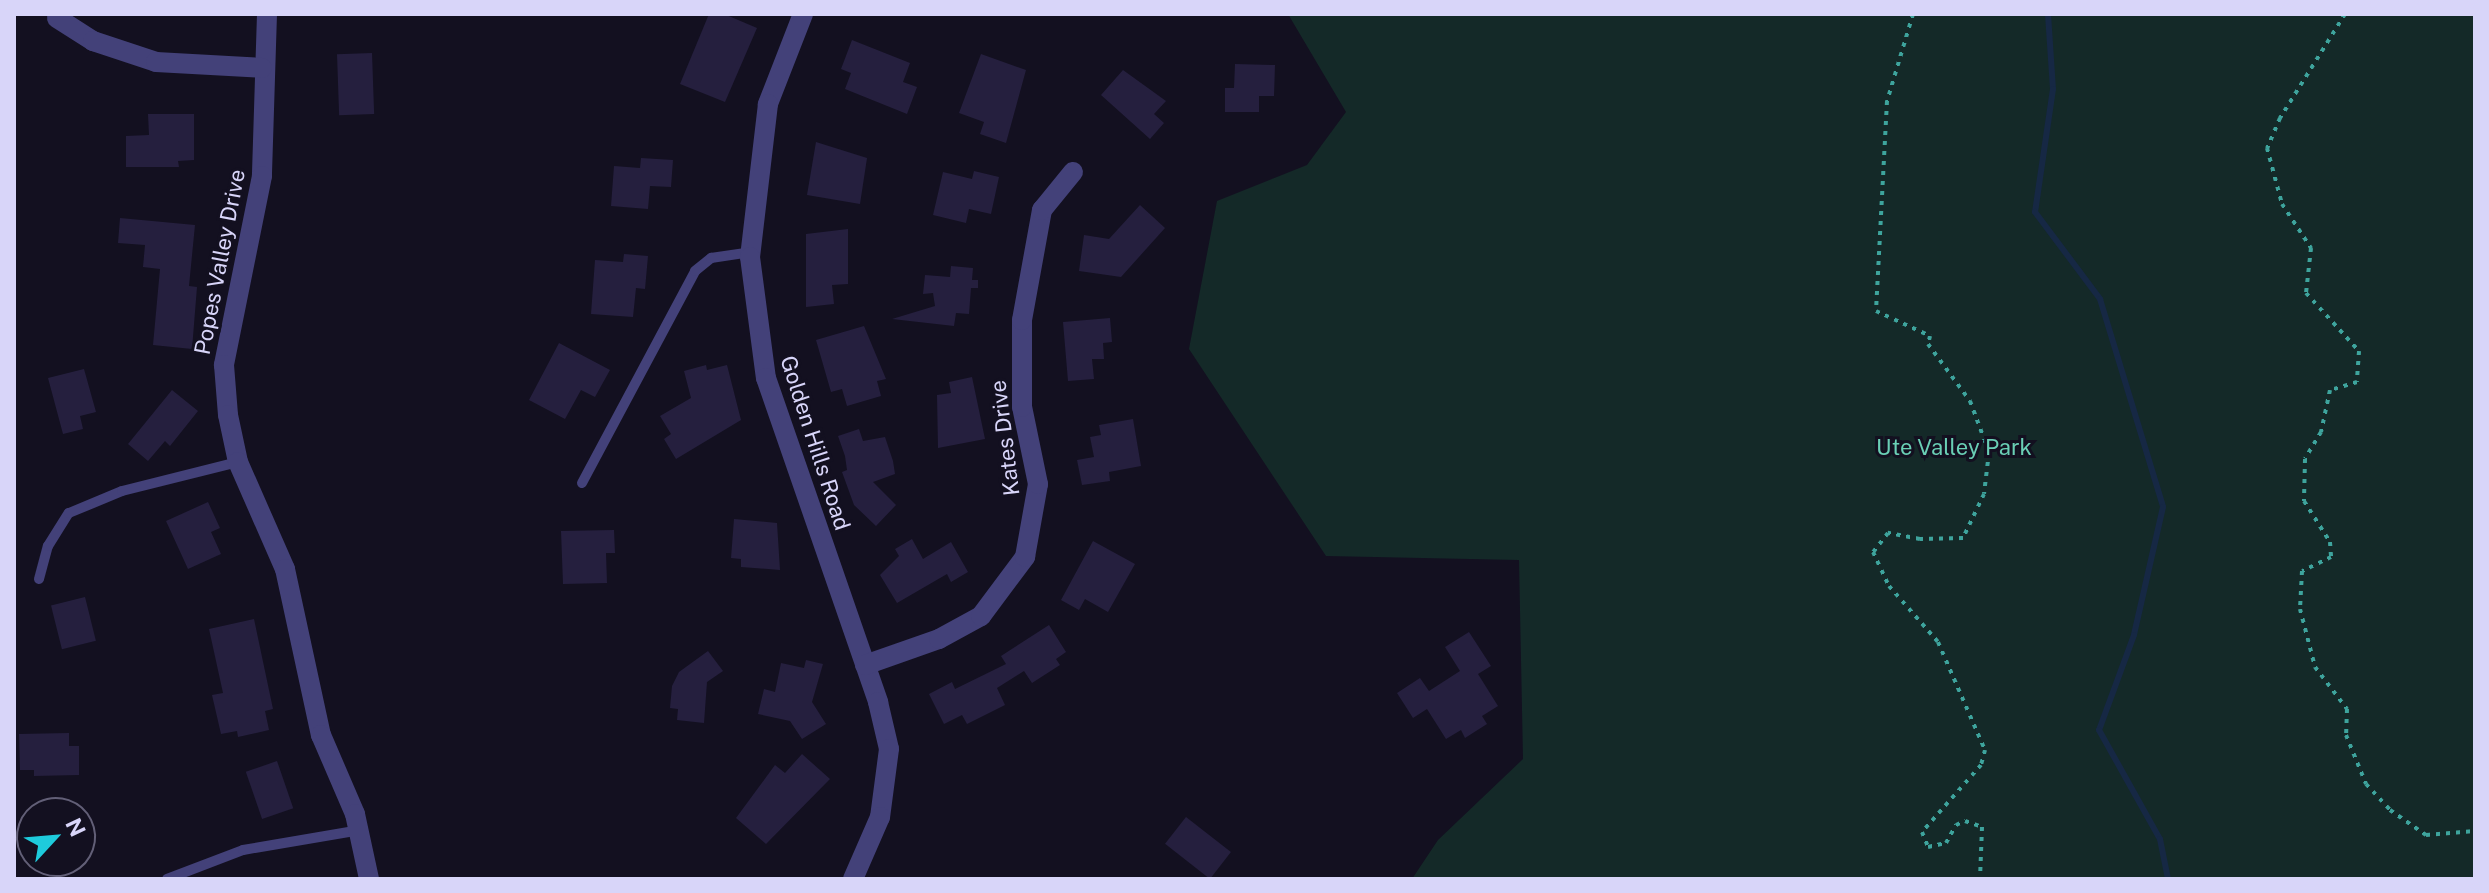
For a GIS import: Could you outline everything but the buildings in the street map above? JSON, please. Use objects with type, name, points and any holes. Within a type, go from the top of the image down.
[{"type":"street","name":"Popes Valley Drive","points":[[267,14],[262,68],[262,176],[224,365],[238,462],[285,569],[321,735],[360,830],[369,879]]},
{"type":"street","name":"Golden Hills Road","points":[[803,14],[768,104],[751,252],[766,378],[884,724],[888,771],[876,829],[853,879]]},
{"type":"street","points":[[50,16],[93,41],[156,62],[262,68]]},
{"type":"street","name":"Kates Drive","points":[[865,665],[939,639],[981,616],[1025,557],[1038,484],[1022,407],[1022,320],[1042,210],[1073,172]]},
{"type":"lane","points":[[582,483],[695,271],[711,258],[751,252]]},
{"type":"lane","points":[[39,579],[48,546],[69,513],[122,491],[238,462]]},
{"type":"lane","points":[[167,879],[243,850],[360,830]]},
{"type":"path","points":[[1913,14],[1887,101],[1876,311],[1930,336],[1928,344],[1970,401],[1989,452],[1984,494],[1963,538],[1888,533],[1873,552],[1889,586],[1938,642],[1985,750],[1981,765],[1922,832],[1928,847],[1946,843],[1956,825],[1965,821],[1982,827],[1980,879]]},
{"type":"path","points":[[2345,14],[2280,118],[2267,148],[2282,204],[2311,248],[2306,293],[2335,331],[2359,351],[2357,382],[2330,390],[2321,432],[2305,459],[2304,501],[2330,542],[2331,557],[2302,571],[2300,609],[2315,667],[2347,709],[2346,735],[2366,784],[2390,810],[2426,835],[2475,831]]},
{"type":"green space","name":"Ute Valley Park","points":[[1288,14],[2475,14],[2475,879],[1412,879],[1438,840],[1523,759],[1519,560],[1326,556],[1189,349],[1217,201],[1307,165],[1346,112]]},
{"type":"waterway","points":[[2048,14],[2053,89],[2035,212],[2100,299],[2163,507],[2134,635],[2099,730],[2160,839],[2168,879]]}]
